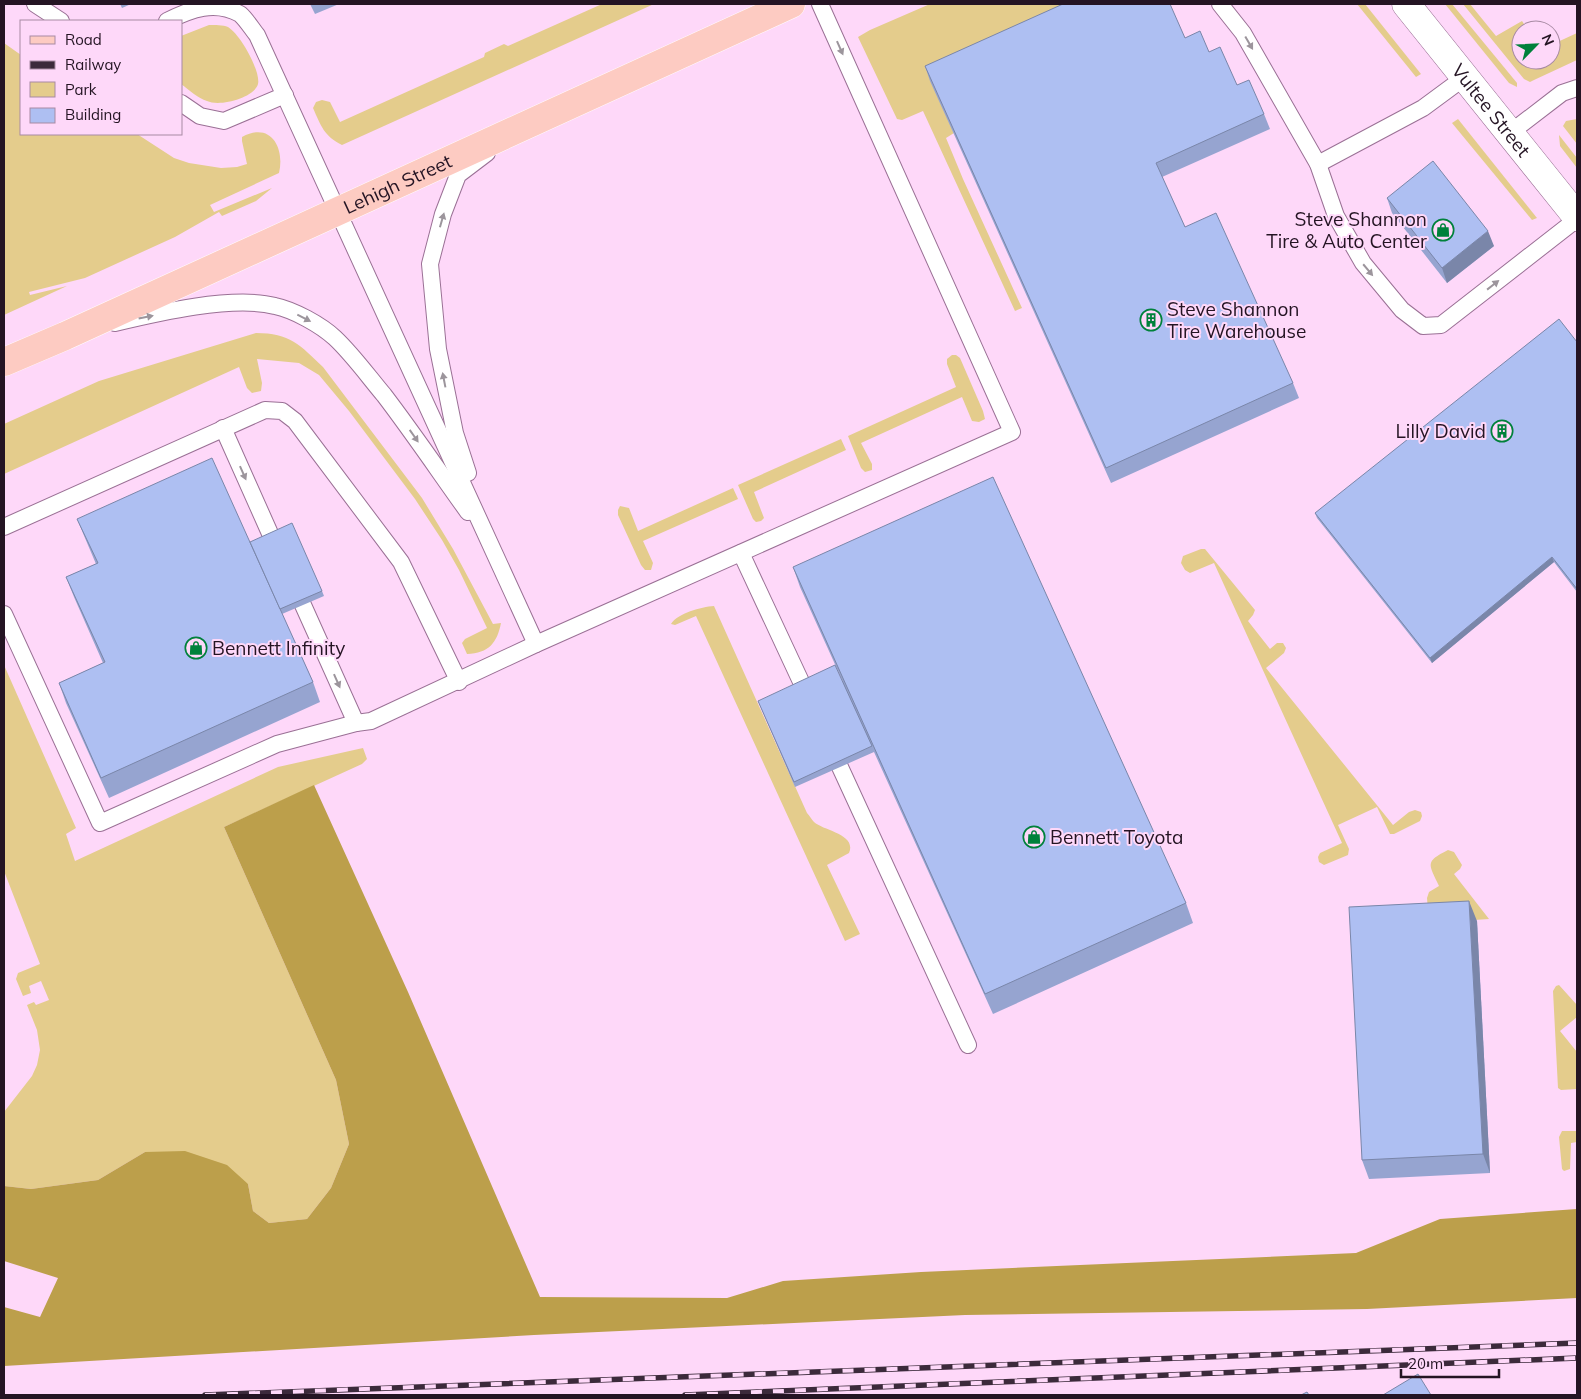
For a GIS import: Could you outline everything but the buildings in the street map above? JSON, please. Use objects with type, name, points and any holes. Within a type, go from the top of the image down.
[{"type":"main road","name":"Lehigh Street","points":[[4,362],[65,336],[791,4]]},
{"type":"street","name":"Vultee Street","points":[[1406,4],[1577,218]]},
{"type":"lane","points":[[35,4],[59,20]]},
{"type":"lane","points":[[169,20],[200,5],[222,4],[240,14],[257,35],[536,644]]},
{"type":"lane","points":[[4,614],[100,823],[277,744],[356,723],[371,721],[459,682],[536,644],[1012,432],[820,4]]},
{"type":"lane","points":[[1220,4],[1243,33],[1318,164],[1336,216],[1362,263],[1402,310],[1423,326],[1441,325],[1577,218]]},
{"type":"lane","points":[[1318,164],[1416,112],[1465,77]]},
{"type":"lane","points":[[1510,133],[1562,93],[1577,88]]},
{"type":"lane","points":[[182,104],[200,116],[224,121],[285,96]]},
{"type":"lane","points":[[491,544],[455,433],[438,349],[430,264],[443,214],[458,175],[518,129]]},
{"type":"lane","points":[[65,336],[146,316],[189,308],[246,301],[276,306],[306,318],[333,336],[358,362],[491,544]]},
{"type":"lane","points":[[4,527],[265,410],[282,410],[296,421],[401,562],[459,682]]},
{"type":"lane","points":[[223,428],[272,538]]},
{"type":"lane","points":[[741,553],[803,686]]},
{"type":"lane","points":[[303,605],[356,723]]},
{"type":"lane","points":[[840,768],[968,1045]]},
{"type":"green space","points":[[602,4],[654,4],[342,145],[327,134],[313,108],[316,102],[322,100],[330,102],[340,122],[484,57],[485,53],[504,44],[508,46]]},
{"type":"green space","points":[[930,4],[1071,4],[931,81],[954,133],[946,138],[1022,308],[1015,311],[923,111],[902,120],[897,119],[858,37]]},
{"type":"green space","points":[[1357,4],[1365,4],[1421,74],[1416,77]]},
{"type":"green space","points":[[1445,4],[1452,4],[1517,83],[1517,87],[1509,83]]},
{"type":"green space","points":[[1463,4],[1470,4],[1496,36],[1511,27],[1511,63]]},
{"type":"green space","points":[[209,25],[228,27],[244,45],[253,62],[258,78],[258,84],[255,89],[244,97],[220,103],[207,101],[194,94],[182,85],[182,36]]},
{"type":"green space","points":[[1577,33],[1577,60],[1561,67],[1561,40]]},
{"type":"green space","points":[[4,43],[20,54],[20,135],[139,135],[174,158],[189,163],[221,168],[247,164],[242,137],[252,133],[261,132],[268,135],[278,146],[280,155],[279,173],[210,205],[214,212],[272,188],[256,201],[222,216],[219,212],[175,237],[85,278],[29,292],[30,295],[67,286],[4,315]]},
{"type":"green space","points":[[1517,70],[1556,70],[1530,82],[1524,79]]},
{"type":"green space","points":[[1458,119],[1537,218],[1532,220],[1452,123]]},
{"type":"green space","points":[[1577,119],[1577,144],[1563,126],[1566,121]]},
{"type":"green space","points":[[1559,135],[1577,158],[1577,168],[1560,146]]},
{"type":"green space","points":[[256,333],[278,335],[294,342],[308,352],[323,367],[422,498],[453,549],[493,624],[501,623],[497,636],[491,646],[481,652],[467,654],[462,643],[465,639],[487,628],[442,540],[415,499],[349,411],[319,375],[299,363],[257,359],[262,383],[261,391],[252,393],[247,388],[239,367],[4,474],[4,424],[99,381]]},
{"type":"green space","points":[[952,355],[960,358],[985,419],[979,422],[972,421],[962,397],[861,443],[872,464],[872,470],[865,472],[861,468],[848,436],[956,387],[947,364],[947,359]]},
{"type":"green space","points":[[841,439],[846,450],[754,492],[764,518],[756,522],[753,519],[738,485]]},
{"type":"green space","points":[[733,488],[738,499],[643,541],[653,563],[651,570],[645,570],[618,515],[620,506],[629,508],[638,531]]},
{"type":"green space","points":[[1205,549],[1255,610],[1248,621],[1270,649],[1277,643],[1283,643],[1286,648],[1284,653],[1266,668],[1393,825],[1409,812],[1415,810],[1421,812],[1420,821],[1394,834],[1390,834],[1377,807],[1338,825],[1349,849],[1348,855],[1324,865],[1319,862],[1318,857],[1320,853],[1342,843],[1214,563],[1190,573],[1185,570],[1181,563],[1183,556]]},
{"type":"green space","points":[[714,606],[807,813],[814,822],[844,837],[848,841],[849,853],[827,865],[860,934],[845,941],[696,616],[675,625],[671,624],[684,614]]},
{"type":"green space","points":[[4,665],[76,828],[66,834],[75,861],[278,767],[363,748],[367,759],[362,764],[224,827],[336,1080],[349,1144],[331,1188],[307,1219],[269,1223],[253,1211],[248,1184],[145,1152],[98,1180],[31,1189],[4,1186],[4,1112],[32,1076],[37,1065],[40,1050],[37,1030],[27,1005],[34,1002],[36,1005],[49,1000],[41,981],[29,986],[31,993],[23,996],[16,979],[18,973],[40,964],[4,871]]},
{"type":"green space","points":[[1448,850],[1454,852],[1462,865],[1454,874],[1489,919],[1429,923],[1427,898],[1429,892],[1439,886],[1431,864],[1435,858]]},
{"type":"green space","points":[[1559,985],[1577,1005],[1577,1017],[1560,1031],[1577,1052],[1577,1089],[1561,1090],[1558,1088],[1553,991]]},
{"type":"green space","points":[[1562,1131],[1577,1131],[1577,1142],[1571,1143],[1570,1169],[1564,1171],[1562,1169],[1559,1137]]},
{"type":"shaded area","points":[[314,785],[408,992],[540,1297],[727,1298],[783,1281],[921,1272],[1356,1253],[1440,1219],[1577,1209],[1577,1298],[1367,1309],[965,1315],[534,1335],[4,1366],[4,1307],[40,1317],[58,1278],[4,1261],[4,1186],[31,1189],[98,1180],[145,1152],[185,1151],[227,1165],[248,1184],[253,1211],[269,1223],[307,1219],[331,1188],[349,1144],[336,1080],[224,827]]},
{"type":"railway","points":[[205,1395],[1577,1343]]},
{"type":"railway","points":[[685,1395],[1577,1358]]},
{"type":"place","name":"Steve Shannon Tire & Auto Center","points":[[1443,230]]},
{"type":"place","name":"Steve Shannon Tire Warehouse","points":[[1151,320]]},
{"type":"place","name":"Lilly David","points":[[1502,431]]},
{"type":"place","name":"Bennett Infinity","points":[[196,648]]},
{"type":"place","name":"Bennett Toyota","points":[[1034,837]]}]
